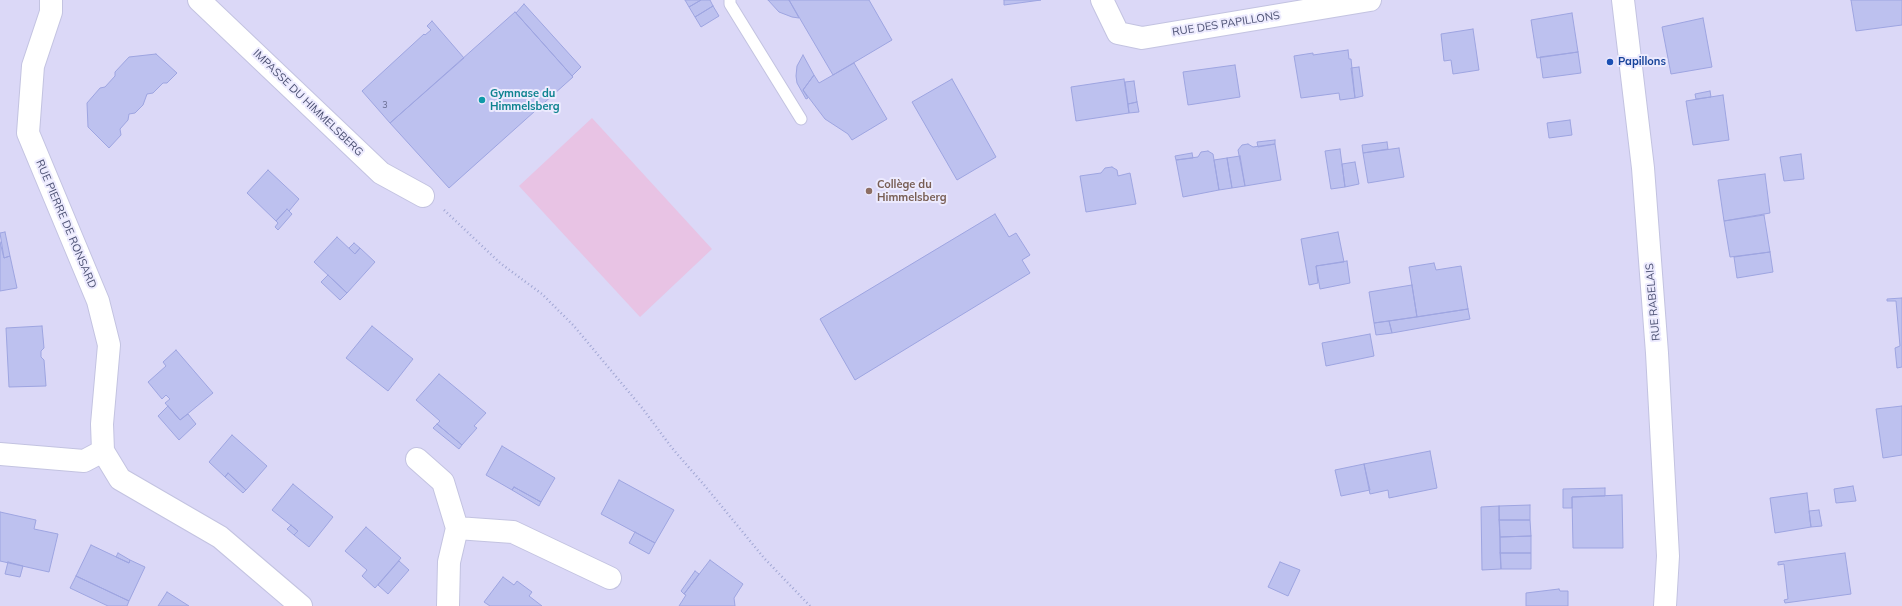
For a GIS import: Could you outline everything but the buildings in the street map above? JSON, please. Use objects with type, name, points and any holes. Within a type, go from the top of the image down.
[{"type":"street","name":"RUE PIERRE DE RONSARD","points":[[51,0],[50,12],[33,66],[28,133],[98,301],[109,345],[102,424],[103,451],[120,479],[220,538],[301,606]]},
{"type":"street","name":"IMPASSE DU HIMMELSBERG","points":[[199,0],[381,173],[423,196]]},
{"type":"street","name":"RUE DES PAPILLONS","points":[[1102,0],[1118,33],[1142,38],[1370,0]]},
{"type":"street","name":"RUE RABELAIS","points":[[1622,0],[1643,168],[1657,353],[1668,556],[1665,606]]},
{"type":"street","points":[[0,454],[84,461],[103,451]]},
{"type":"street","points":[[417,458],[443,482],[457,528],[448,562],[448,606]]},
{"type":"street","points":[[457,528],[513,532],[610,578]]},
{"type":"lane","points":[[730,0],[730,4],[801,119]]},
{"type":"path","points":[[423,196],[442,208],[500,263],[542,294],[574,326],[643,408],[672,448],[764,558],[810,606]]},
{"type":"shaded area","points":[[0,0],[1902,0],[1902,606],[0,606]]},
{"type":"shaded area","points":[[592,118],[712,249],[640,317],[519,186]]},
{"type":"place","name":"Papillons","points":[[1610,62]]},
{"type":"place","name":"Gymnase du Himmelsberg","points":[[482,100]]},
{"type":"place","name":"Collège du Himmelsberg","points":[[869,191]]}]
